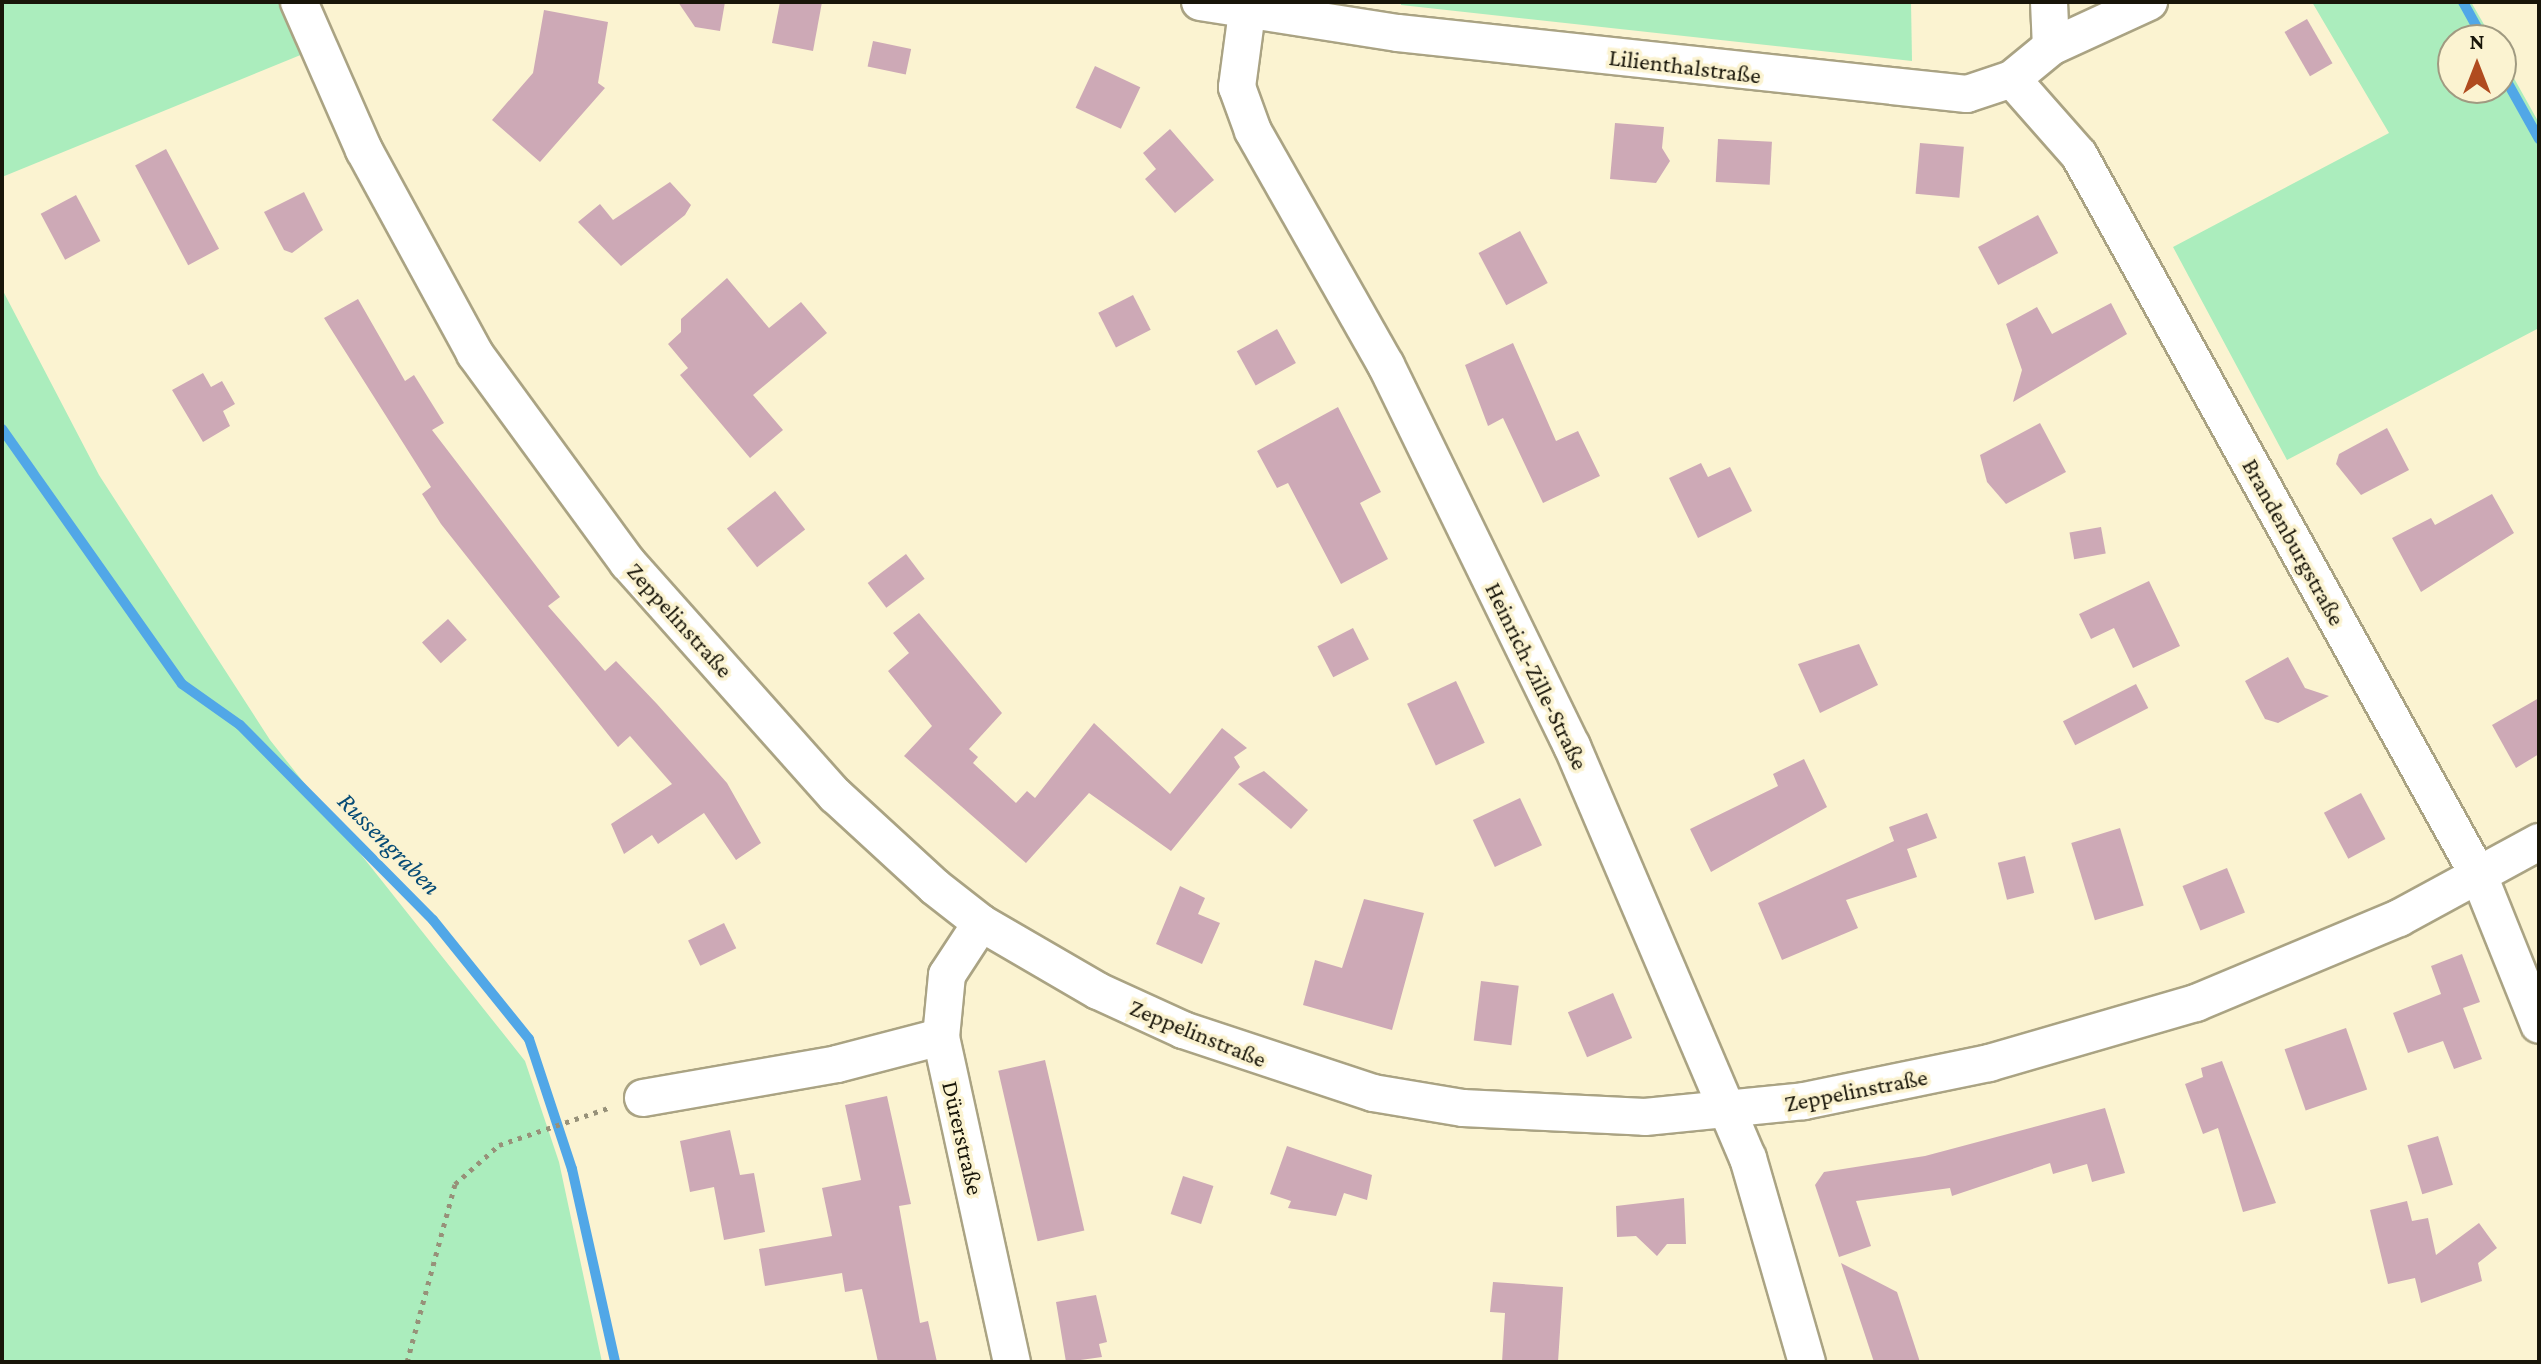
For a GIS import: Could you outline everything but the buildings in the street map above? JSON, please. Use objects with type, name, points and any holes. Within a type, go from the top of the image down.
[{"type":"street","name":"Zeppelinstraße","points":[[299,2],[364,150],[428,274],[475,354],[628,563],[835,795],[981,923],[1098,991],[1183,1030],[1373,1093],[1560,1117],[1728,1112],[1890,1085],[2112,1030],[2293,965],[2480,878],[2539,842]]},
{"type":"street","name":"Lilienthalstraße","points":[[1200,2],[1247,12],[1903,91],[1967,94],[2012,79],[2051,47],[2149,2]]},
{"type":"street","points":[[2049,2],[2051,47]]},
{"type":"street","name":"Heinrich-Zille-Straße","points":[[1247,12],[1237,87],[1253,131],[1386,365],[1572,746],[1748,1158],[1807,1362]]},
{"type":"street","name":"Brandenburgstraße","points":[[2012,79],[2079,155],[2480,878],[2539,1025]]},
{"type":"street","name":"Dürerstraße","points":[[981,923],[947,975],[941,1037],[1012,1362]]},
{"type":"street","points":[[643,1098],[837,1064],[941,1037]]},
{"type":"path","points":[[407,1362],[455,1184],[499,1145],[578,1117]]},
{"type":"green space","points":[[2,2],[284,2],[303,54],[2,177]]},
{"type":"green space","points":[[1401,2],[1911,2],[1912,61],[1401,5]]},
{"type":"green space","points":[[2312,2],[2471,2],[2484,24],[2437,24],[2437,104],[2517,104],[2517,84],[2539,123],[2539,328],[2287,460],[2173,247],[2389,133]]},
{"type":"green space","points":[[2,289],[99,475],[270,740],[525,1061],[559,1162],[602,1362],[2,1362]]},
{"type":"waterway","points":[[2463,2],[2475,24]]},
{"type":"waterway","points":[[2517,100],[2539,139]]},
{"type":"waterway","name":"Russengraben","points":[[2,429],[182,684],[240,725],[433,920],[529,1039],[572,1169],[615,1362]]}]
